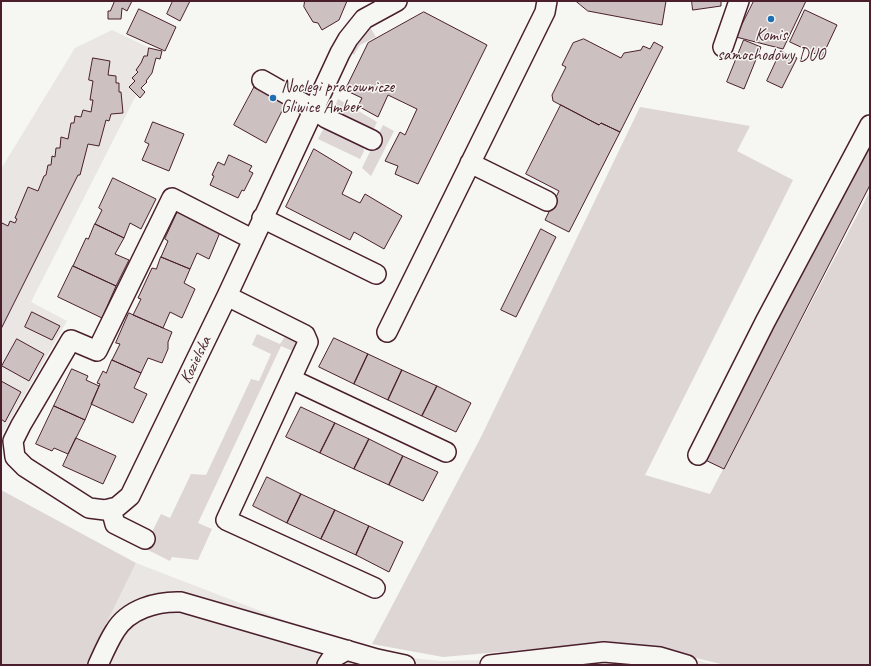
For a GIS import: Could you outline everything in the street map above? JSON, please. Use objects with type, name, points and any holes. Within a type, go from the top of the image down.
[{"type":"lane","name":"Kozielska","points":[[110,509],[117,507],[130,496],[227,296],[252,239],[340,53],[348,39],[364,19],[397,1]]},
{"type":"lane","points":[[387,332],[545,12],[547,1]]},
{"type":"lane","points":[[723,47],[739,1]]},
{"type":"lane","points":[[262,80],[326,118],[372,140]]},
{"type":"lane","points":[[698,455],[762,329],[870,125]]},
{"type":"lane","points":[[470,163],[547,201]]},
{"type":"lane","points":[[145,540],[115,524],[110,509],[105,510],[89,508],[25,467],[15,456],[13,441],[21,424],[71,340],[97,351],[172,198],[252,239]]},
{"type":"lane","points":[[262,218],[376,274]]},
{"type":"lane","points":[[227,296],[305,335],[308,342],[226,520],[375,588]]},
{"type":"lane","points":[[291,378],[446,452]]},
{"type":"lane","points":[[98,665],[115,630],[121,623],[134,613],[150,605],[167,602],[181,602],[377,659],[405,665]]},
{"type":"lane","points":[[327,665],[331,659],[347,650]]},
{"type":"lane","points":[[490,665],[604,652],[660,657],[687,665]]},
{"type":"shaded area","points":[[370,27],[376,37],[360,45],[354,55],[350,50],[356,41]]},
{"type":"shaded area","points":[[112,30],[158,52],[31,302],[67,321],[1,436],[1,169],[75,48]]},
{"type":"shaded area","points":[[338,99],[377,122],[372,133],[332,113]]},
{"type":"shaded area","points":[[640,107],[750,126],[737,151],[793,180],[645,475],[710,494],[870,191],[870,665],[725,665],[646,646],[601,643],[443,657],[372,644],[481,437]]},
{"type":"shaded area","points":[[383,125],[394,131],[371,176],[362,168]]},
{"type":"shaded area","points":[[325,126],[362,143],[364,151],[360,159],[318,139]]},
{"type":"shaded area","points":[[257,334],[280,344],[286,335],[296,340],[298,346],[295,352],[281,346],[198,523],[212,529],[198,560],[172,557],[170,561],[144,548],[161,514],[170,518],[191,474],[206,475],[251,379],[259,381],[271,354],[252,345]]},
{"type":"shaded area","points":[[1,490],[136,563],[86,665],[1,665]]},
{"type":"shaded area","points":[[136,563],[346,644],[410,658],[442,661],[482,660],[540,652],[661,651],[715,665],[86,665]]},
{"type":"building","points":[[115,1],[132,1],[127,11],[122,8],[121,19],[108,19],[108,11],[110,11]]},
{"type":"building","points":[[173,1],[190,1],[180,21],[167,14]]},
{"type":"building","points":[[305,1],[347,1],[339,20],[322,30],[318,23],[313,22],[304,7]]},
{"type":"building","points":[[576,1],[666,1],[662,25],[588,11]]},
{"type":"building","points":[[692,1],[721,1],[721,6],[693,10]]},
{"type":"building","name":"Komis samochodowy DUO","points":[[754,1],[806,1],[783,49],[736,37]]},
{"type":"building","points":[[139,9],[176,27],[165,51],[127,34]]},
{"type":"building","points":[[805,10],[837,25],[822,57],[790,42]]},
{"type":"building","points":[[424,12],[487,45],[418,184],[395,174],[398,166],[385,161],[400,132],[405,135],[417,109],[388,95],[378,117],[358,106],[362,98],[345,90],[368,43]]},
{"type":"building","points":[[584,39],[621,58],[624,53],[641,50],[643,46],[650,49],[654,42],[663,47],[620,132],[601,123],[599,125],[553,101],[552,95],[566,67],[562,65],[573,43]]},
{"type":"building","points":[[744,40],[761,47],[744,89],[727,82]]},
{"type":"building","points":[[149,48],[162,51],[160,59],[156,58],[152,73],[146,81],[147,82],[141,88],[145,92],[140,98],[129,87],[135,81],[132,78],[138,72],[136,70],[144,56],[147,56]]},
{"type":"building","points":[[781,51],[797,58],[782,88],[767,81]]},
{"type":"building","points":[[93,58],[110,61],[108,75],[116,76],[116,83],[119,83],[123,113],[111,114],[109,121],[106,120],[99,146],[88,144],[80,175],[78,175],[1,329],[1,225],[2,223],[8,226],[10,221],[15,223],[17,219],[15,218],[28,187],[38,191],[44,176],[46,175],[48,165],[51,165],[52,156],[55,157],[56,148],[60,148],[61,137],[68,139],[71,123],[74,123],[75,116],[81,117],[83,110],[91,112],[93,100],[90,100],[93,81],[89,80]]},
{"type":"building","points":[[256,84],[287,101],[266,143],[234,125]]},
{"type":"building","points":[[561,105],[599,125],[601,123],[620,132],[569,232],[545,220],[559,191],[526,174]]},
{"type":"building","points":[[153,122],[184,134],[169,171],[142,160],[149,144],[145,142]]},
{"type":"building","points":[[870,140],[870,185],[724,469],[701,458]]},
{"type":"building","points":[[314,149],[352,172],[342,194],[360,203],[365,194],[402,216],[384,249],[354,232],[350,240],[286,207]]},
{"type":"building","points":[[229,155],[252,166],[249,171],[253,173],[244,191],[242,190],[238,198],[210,185],[214,176],[212,175],[218,162],[224,165]]},
{"type":"building","points":[[113,178],[156,199],[141,229],[130,223],[124,238],[95,224],[102,210],[99,208]]},
{"type":"building","points":[[178,211],[221,230],[209,259],[197,253],[190,269],[161,257],[168,241],[165,239]]},
{"type":"building","points":[[95,224],[124,238],[115,254],[129,260],[116,286],[73,266],[86,238],[88,239]]},
{"type":"building","points":[[541,229],[556,237],[516,317],[501,310]]},
{"type":"building","points":[[161,257],[190,269],[184,283],[195,289],[182,318],[170,312],[163,328],[133,315],[141,299],[138,298],[152,268],[156,269]]},
{"type":"building","points":[[73,266],[116,286],[102,318],[58,297]]},
{"type":"building","points":[[32,312],[60,326],[52,340],[25,327]]},
{"type":"building","points":[[129,313],[172,332],[168,342],[168,349],[162,363],[148,358],[141,373],[112,360],[120,344],[116,343]]},
{"type":"building","points":[[334,338],[368,354],[354,384],[319,367]]},
{"type":"building","points":[[17,339],[44,354],[29,381],[2,366]]},
{"type":"building","points":[[368,354],[402,370],[388,400],[354,384]]},
{"type":"building","points":[[112,360],[141,373],[134,388],[147,394],[133,423],[91,404],[100,384],[97,383],[103,371],[106,373]]},
{"type":"building","points":[[72,369],[88,376],[86,380],[99,386],[85,420],[54,406]]},
{"type":"building","points":[[402,370],[437,386],[422,416],[388,400]]},
{"type":"building","points":[[1,381],[21,392],[5,422],[1,419]]},
{"type":"building","points":[[437,386],[471,403],[456,432],[422,416]]},
{"type":"building","points":[[54,406],[85,420],[68,454],[54,448],[52,451],[36,444]]},
{"type":"building","points":[[301,407],[335,423],[320,453],[286,437]]},
{"type":"building","points":[[335,423],[369,439],[354,469],[320,453]]},
{"type":"building","points":[[76,438],[116,456],[103,484],[63,466]]},
{"type":"building","points":[[369,439],[403,456],[389,485],[354,469]]},
{"type":"building","points":[[403,456],[438,472],[423,501],[389,485]]},
{"type":"building","points":[[267,477],[301,494],[287,523],[253,506]]},
{"type":"building","points":[[301,494],[335,510],[321,539],[287,523]]},
{"type":"building","points":[[335,510],[369,526],[356,555],[321,539]]},
{"type":"building","points":[[369,526],[403,542],[389,572],[356,555]]},
{"type":"place","name":"Komis samochodowy DUO","points":[[771,19]]},
{"type":"place","name":"Noclegi pracownicze Gliwice Amber","points":[[273,98]]}]
